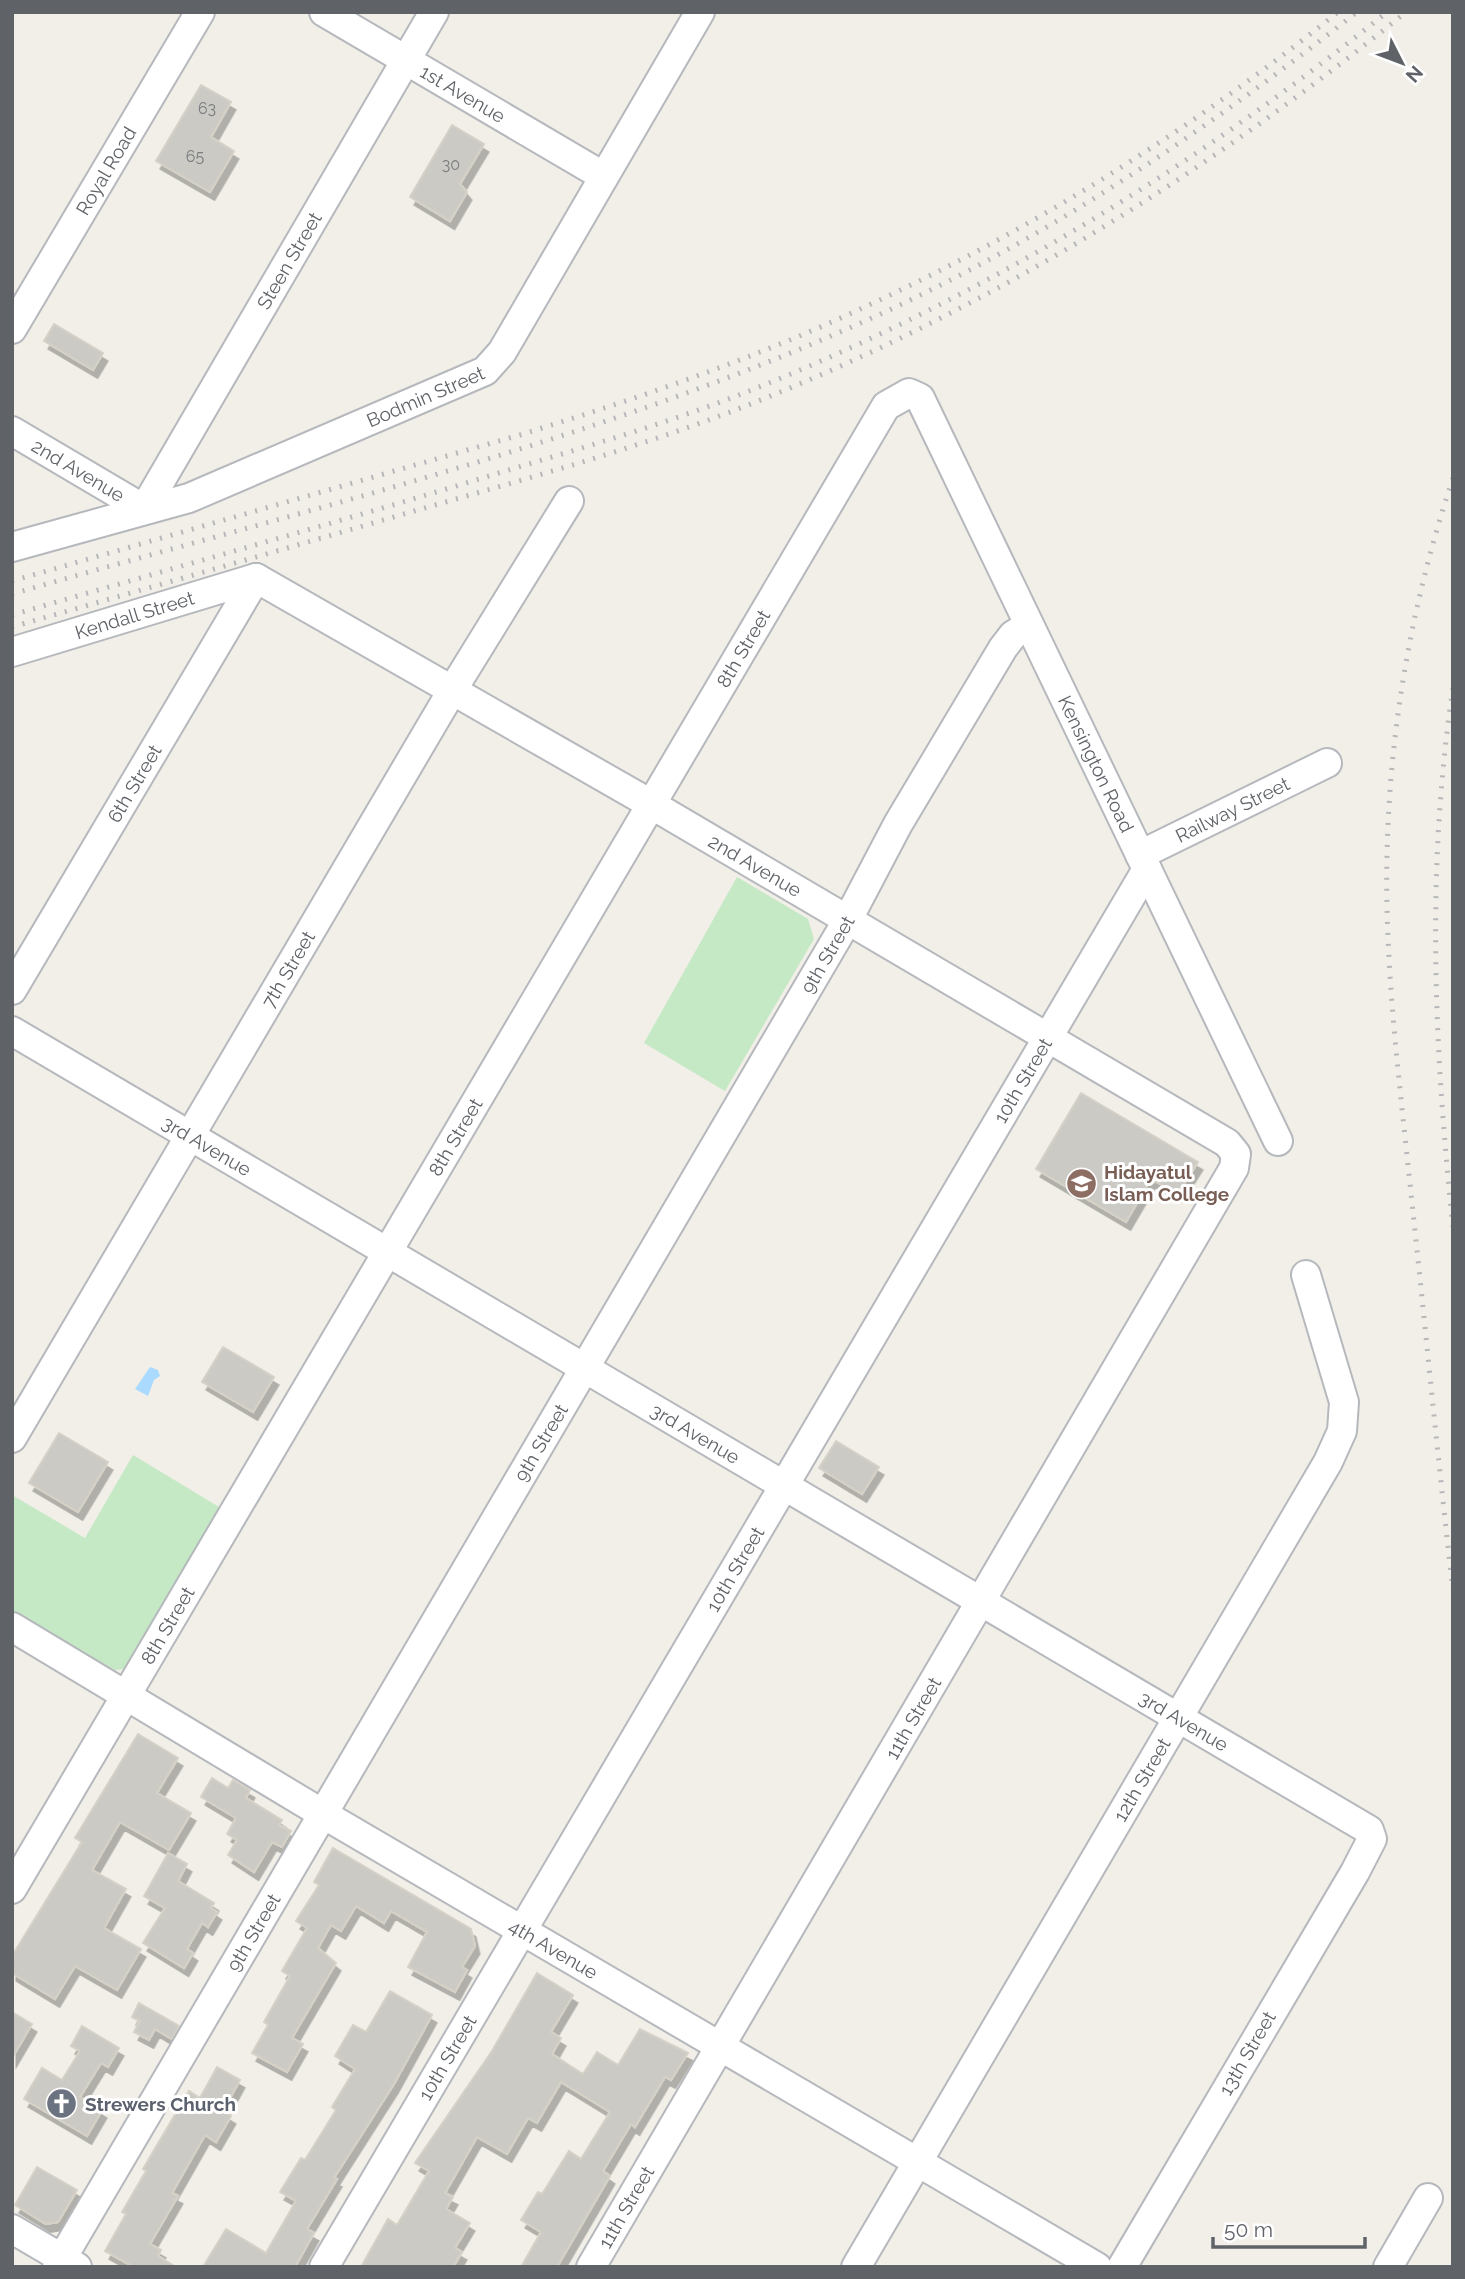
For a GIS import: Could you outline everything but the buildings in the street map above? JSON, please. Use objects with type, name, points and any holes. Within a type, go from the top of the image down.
[{"type":"street","name":"Royal Road","points":[[12,329],[200,12]]},
{"type":"street","name":"1st Avenue","points":[[324,12],[603,176]]},
{"type":"street","name":"Steen Street","points":[[144,509],[434,12]]},
{"type":"street","name":"Bodmin Street","points":[[12,548],[189,498],[485,371],[502,352],[700,12]]},
{"type":"street","name":"Kensington Road","points":[[909,393],[920,398],[1278,1141]]},
{"type":"street","name":"8th Street","points":[[12,1889],[649,803],[886,406],[909,393]]},
{"type":"street","name":"2nd Avenue","points":[[12,431],[144,509]]},
{"type":"street","name":"7th Street","points":[[12,1438],[453,689],[569,501]]},
{"type":"street","name":"2nd Avenue","points":[[256,578],[649,803],[1227,1143],[1236,1154],[1234,1168]]},
{"type":"street","name":"Kendall Street","points":[[12,652],[256,578]]},
{"type":"street","name":"6th Street","points":[[12,990],[256,578]]},
{"type":"street","name":"9th Street","points":[[65,2264],[323,1814],[847,921],[898,824],[1003,648],[1013,635],[1029,625]]},
{"type":"street","name":"Railway Street","points":[[1143,862],[1327,762]]},
{"type":"street","name":"10th Street","points":[[324,2267],[1046,1035],[1143,862]]},
{"type":"street","name":"3rd Avenue","points":[[12,1031],[1361,1824],[1369,1830],[1372,1839]]},
{"type":"street","name":"11th Street","points":[[591,2267],[1234,1168]]},
{"type":"street","name":"12th Street","points":[[856,2267],[1328,1462],[1342,1431],[1343,1402],[1306,1275]]},
{"type":"street","name":"4th Avenue","points":[[12,1627],[323,1814],[1097,2267]]},
{"type":"street","name":"13th Street","points":[[1122,2267],[1372,1839]]},
{"type":"street","points":[[1388,2267],[1428,2198]]},
{"type":"street","points":[[12,2229],[65,2264]]},
{"type":"green space","points":[[737,877],[808,919],[814,939],[725,1091],[644,1043]]},
{"type":"green space","points":[[133,1455],[224,1510],[126,1669],[115,1670],[12,1613],[12,1495],[85,1538]]},
{"type":"water","points":[[150,1367],[158,1370],[160,1376],[154,1380],[148,1396],[135,1389]]},
{"type":"railway","points":[[12,581],[568,420],[700,375],[829,323],[994,242],[1113,172],[1228,95],[1338,12]]},
{"type":"railway","points":[[12,594],[448,471],[556,437],[664,401],[770,361],[874,317],[1002,253],[1064,217],[1184,140],[1357,12]]},
{"type":"railway","points":[[12,615],[380,509],[637,431],[736,396],[852,347],[933,308],[1092,220],[1243,121],[1387,12]]},
{"type":"railway","points":[[12,627],[599,457],[730,412],[858,358],[1024,274],[1104,227],[1258,124],[1406,12]]},
{"type":"railway","points":[[1453,478],[1437,530],[1411,636],[1394,743],[1387,851],[1390,980],[1396,1055],[1453,1590]]},
{"type":"railway","points":[[1453,688],[1444,755],[1436,890],[1441,1092],[1453,1227]]},
{"type":"place","name":"Hidayatul Islam College","points":[[1081,1183]]},
{"type":"place","name":"Strewers Church","points":[[62,2104]]}]
